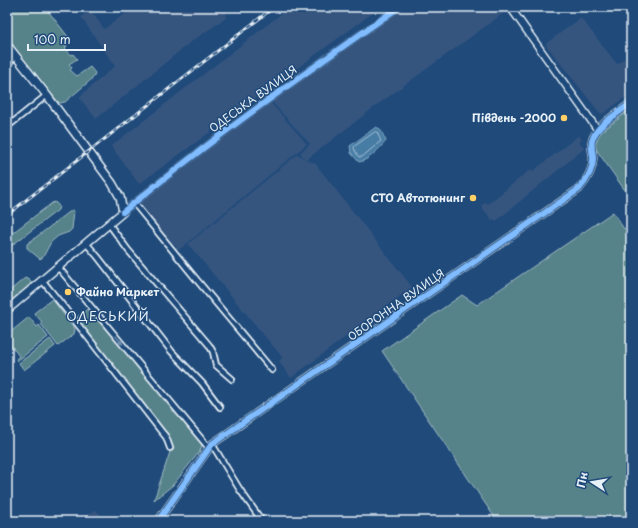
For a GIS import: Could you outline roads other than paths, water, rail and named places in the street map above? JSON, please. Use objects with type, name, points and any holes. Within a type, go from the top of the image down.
[{"type":"main road","points":[[7,45],[47,95],[115,187],[120,196],[123,212]]},
{"type":"main road","name":"ОДЕСЬКА ВУЛИЦЯ","points":[[7,310],[123,212]]},
{"type":"street","name":"ОДЕСЬКА ВУЛИЦЯ","points":[[123,212],[163,179],[280,92],[399,7]]},
{"type":"street","points":[[510,7],[597,129],[631,103]]},
{"type":"street","points":[[7,64],[16,56]]},
{"type":"street","points":[[7,127],[47,95]]},
{"type":"street","name":"ОБОРОННА ВУЛИЦЯ","points":[[158,521],[211,446],[579,189],[584,183],[591,169],[593,157],[591,144],[597,129]]},
{"type":"street","points":[[134,202],[272,370]]},
{"type":"street","points":[[109,224],[128,250],[209,345],[218,367],[232,379]]},
{"type":"street","points":[[86,243],[172,352],[202,383],[220,407]]},
{"type":"street","points":[[58,267],[211,446],[262,521]]},
{"type":"street","points":[[42,280],[84,331],[166,437],[170,448]]},
{"type":"water","points":[[376,127],[380,129],[386,141],[370,157],[359,162],[351,153],[350,146]]},
{"type":"railway","points":[[7,215],[274,7]]},
{"type":"place","name":"Південь -2000","points":[[564,118]]},
{"type":"place","name":"СТО Автотюнинг","points":[[473,198]]},
{"type":"place","name":"Файно Маркет","points":[[68,292]]},
{"type":"district","name":"ОДЕСЬКИЙ","points":[[108,316]]}]
